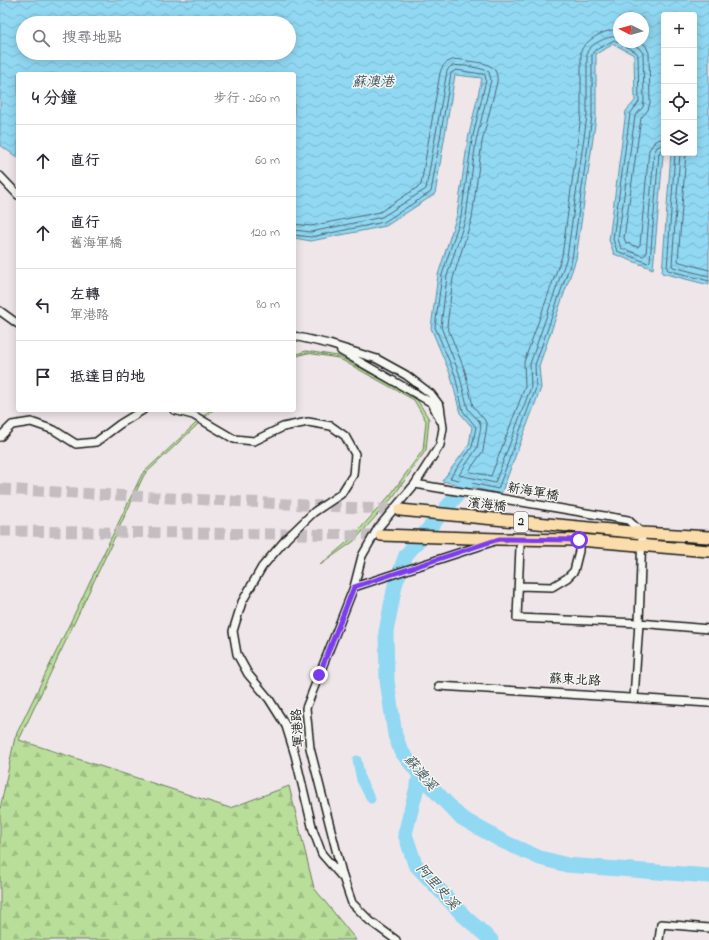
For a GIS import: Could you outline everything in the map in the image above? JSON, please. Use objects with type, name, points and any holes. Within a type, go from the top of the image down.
[{"type":"main road","name":"濱海橋","points":[[400,510],[642,533]]},
{"type":"main road","name":"2","points":[[642,533],[709,537]]},
{"type":"main road","name":"2","points":[[381,535],[579,540],[709,551]]},
{"type":"street","points":[[0,176],[16,192]]},
{"type":"street","points":[[0,311],[16,323]]},
{"type":"street","points":[[296,336],[329,344],[377,359],[406,375],[431,394],[440,406],[443,428]]},
{"type":"street","points":[[329,344],[432,403],[443,428]]},
{"type":"street","points":[[0,437],[12,425],[31,422],[54,430],[76,444],[96,442],[120,424],[140,412]]},
{"type":"street","points":[[182,412],[193,415],[234,439],[254,441],[283,427],[308,422],[331,426],[345,436],[355,454],[353,475],[341,494],[314,512],[287,538],[262,567],[242,602],[233,630],[237,654],[248,674],[269,699],[286,726],[295,755],[313,830],[322,854],[342,877]]},
{"type":"street","name":"軍港路","points":[[396,940],[370,921],[352,903],[342,877],[310,748],[306,708],[354,587],[362,556],[378,528],[415,484],[440,445],[443,428]]},
{"type":"street","name":"新海軍橋","points":[[415,484],[628,520],[642,533]]},
{"type":"street","points":[[634,698],[639,623],[642,533]]},
{"type":"street","points":[[354,587],[499,539]]},
{"type":"street","points":[[519,586],[552,586],[567,578],[574,571],[579,551],[579,540]]},
{"type":"street","points":[[520,547],[518,618],[639,623],[709,629]]},
{"type":"street","name":"蘇東北路","points":[[439,686],[709,702]]},
{"type":"street","points":[[659,940],[661,924],[709,928]]},
{"type":"green space","points":[[306,351],[338,356],[416,398],[429,419],[426,450],[393,497],[354,541],[320,565],[352,538],[391,494],[423,450],[426,421],[414,400],[338,358],[307,353],[296,356],[296,354]]},
{"type":"green space","points":[[208,412],[211,412],[144,475],[19,740],[230,808],[289,786],[314,888],[356,940],[0,940],[0,809],[15,737],[142,474]]},
{"type":"water","name":"蘇澳港","points":[[0,0],[709,0],[709,285],[662,273],[671,156],[697,156],[697,12],[661,12],[661,156],[663,156],[653,269],[614,254],[609,240],[626,111],[635,101],[634,55],[621,48],[649,48],[649,12],[613,12],[613,45],[596,54],[596,117],[576,259],[539,366],[541,388],[501,494],[442,481],[469,445],[472,427],[460,413],[451,376],[431,328],[438,275],[457,215],[468,139],[482,78],[455,75],[435,194],[386,226],[311,241],[296,238],[296,72],[16,72],[16,157],[0,145]]},
{"type":"waterway","name":"阿里史溪","points":[[465,486],[406,555],[395,585],[386,632],[387,681],[395,735],[401,751],[420,775],[460,817],[502,841],[540,858],[567,865],[709,876]]},
{"type":"waterway","points":[[357,760],[361,780],[371,799]]},
{"type":"waterway","name":"阿里史溪","points":[[420,775],[405,834],[415,864],[464,916],[491,940]]},
{"type":"tunnel","points":[[0,489],[400,510]]},
{"type":"tunnel","points":[[0,531],[381,535]]},
{"type":"route","points":[[319,675],[354,587],[499,539],[579,540]]},
{"type":"water label","name":"蘇澳溪","points":[[420,773]]}]
